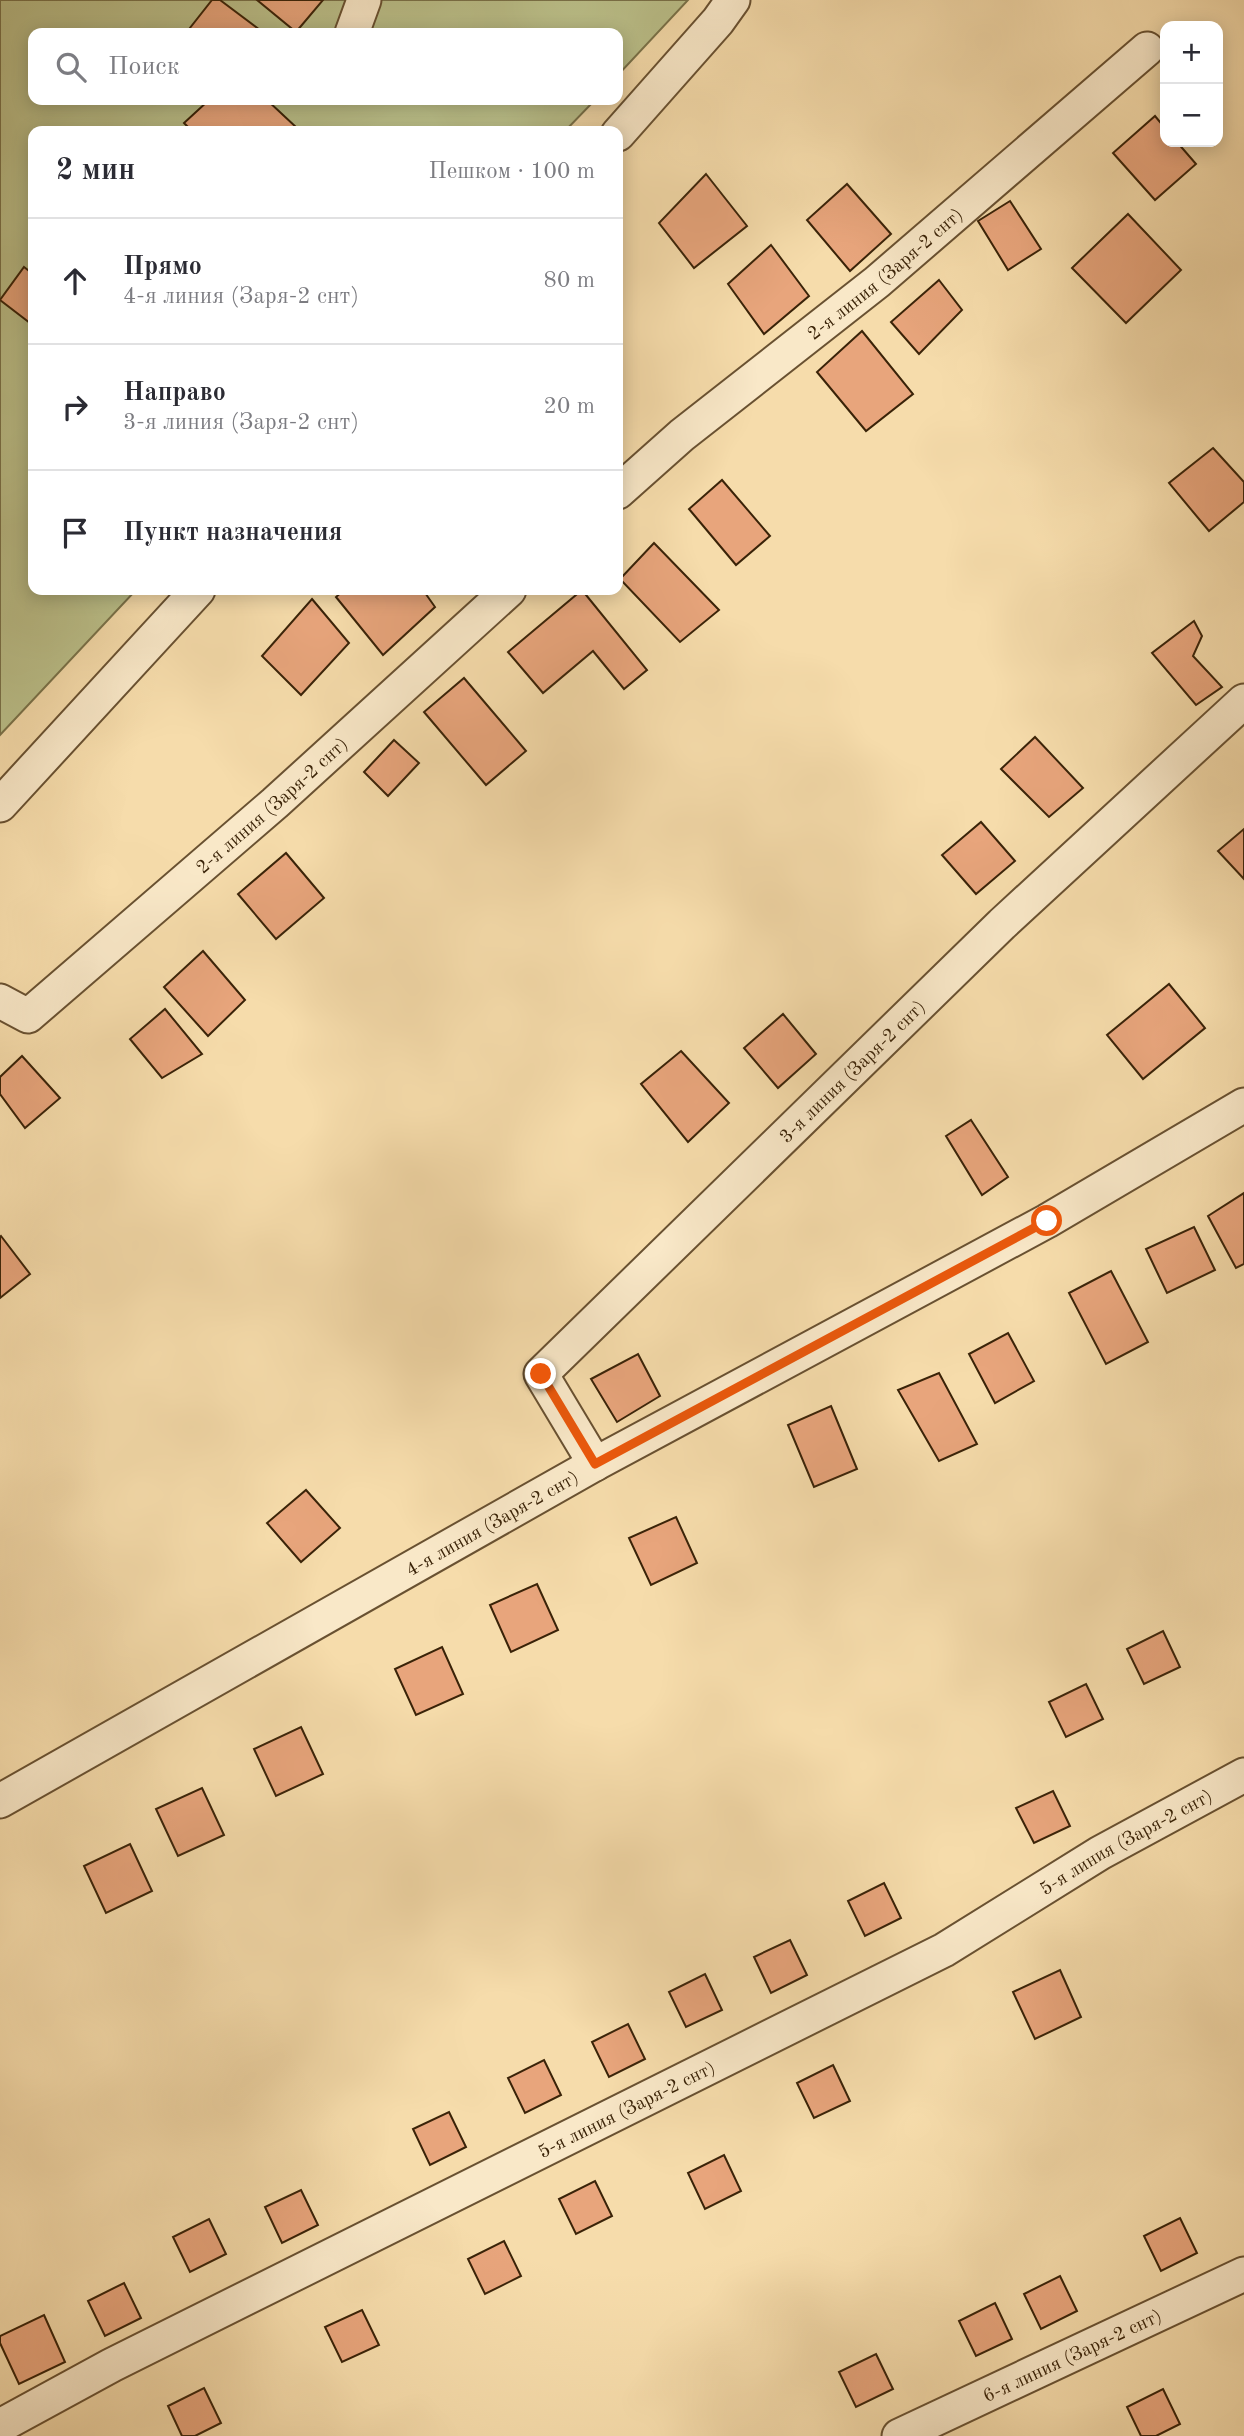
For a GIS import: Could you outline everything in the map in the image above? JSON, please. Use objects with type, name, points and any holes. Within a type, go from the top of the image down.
[{"type":"street","points":[[354,28],[364,0]]},
{"type":"street","points":[[623,128],[718,21],[733,0]]},
{"type":"street","name":"2-я линия (Заря-2 снт)","points":[[623,488],[682,435],[877,282],[1147,49]]},
{"type":"street","points":[[0,805],[193,595]]},
{"type":"street","name":"2-я линия (Заря-2 снт)","points":[[14,1009],[275,803],[504,595]]},
{"type":"street","name":"3-я линия (Заря-2 снт)","points":[[595,1464],[541,1374],[1002,924],[1244,701]]},
{"type":"street","name":"4-я линия (Заря-2 снт)","points":[[0,1801],[595,1464],[1047,1221],[1244,1105]]},
{"type":"street","name":"5-я линия (Заря-2 снт)","points":[[0,2426],[124,2358],[944,1950],[1100,1853],[1244,1775]]},
{"type":"street","name":"6-я линия (Заря-2 снт)","points":[[899,2436],[1244,2274]]},
{"type":"green space","points":[[0,0],[688,0],[623,70],[623,28],[28,28],[28,105],[590,105],[570,126],[28,126],[28,595],[131,595],[0,735]]},
{"type":"building","points":[[212,0],[220,0],[257,28],[190,28]]},
{"type":"building","points":[[257,0],[323,0],[299,28],[291,28]]},
{"type":"building","points":[[204,105],[272,105],[295,126],[187,126],[184,123]]},
{"type":"building","points":[[1155,116],[1160,122],[1160,147],[1181,147],[1196,164],[1155,200],[1113,153]]},
{"type":"building","points":[[706,174],[747,226],[694,268],[659,223]]},
{"type":"building","points":[[847,184],[891,234],[850,271],[807,220]]},
{"type":"building","points":[[1010,201],[1041,249],[1008,270],[978,221]]},
{"type":"building","points":[[1128,214],[1181,270],[1126,323],[1072,268]]},
{"type":"building","points":[[771,245],[809,296],[764,334],[728,284]]},
{"type":"building","points":[[24,267],[28,270],[28,321],[0,300]]},
{"type":"building","points":[[939,280],[962,310],[919,354],[891,322]]},
{"type":"building","points":[[862,331],[913,394],[866,431],[817,372]]},
{"type":"building","points":[[1213,448],[1244,482],[1244,502],[1209,531],[1169,483]]},
{"type":"building","points":[[722,480],[770,536],[736,565],[689,509]]},
{"type":"building","points":[[654,543],[719,610],[680,642],[623,582],[623,576]]},
{"type":"building","points":[[427,595],[435,607],[383,655],[336,597]]},
{"type":"building","points":[[576,595],[586,595],[647,670],[624,689],[593,651],[543,693],[508,652]]},
{"type":"building","points":[[312,599],[349,643],[301,695],[262,656]]},
{"type":"building","points":[[1194,621],[1202,636],[1193,656],[1222,687],[1196,705],[1152,653]]},
{"type":"building","points":[[464,678],[526,751],[486,785],[424,712]]},
{"type":"building","points":[[1035,737],[1083,788],[1049,817],[1001,769]]},
{"type":"building","points":[[394,740],[419,763],[388,796],[364,772]]},
{"type":"building","points":[[981,822],[1015,861],[976,894],[942,855]]},
{"type":"building","points":[[1244,829],[1244,879],[1218,851]]},
{"type":"building","points":[[286,853],[324,898],[276,939],[238,894]]},
{"type":"building","points":[[203,951],[245,1000],[208,1036],[164,987]]},
{"type":"building","points":[[1169,984],[1205,1028],[1143,1079],[1107,1035]]},
{"type":"building","points":[[165,1009],[202,1054],[162,1078],[130,1039]]},
{"type":"building","points":[[783,1014],[816,1054],[778,1088],[744,1048]]},
{"type":"building","points":[[681,1051],[729,1103],[688,1142],[641,1084]]},
{"type":"building","points":[[22,1056],[60,1098],[25,1128],[0,1094],[0,1077]]},
{"type":"building","points":[[971,1120],[1008,1177],[982,1195],[946,1136]]},
{"type":"building","points":[[1244,1193],[1244,1264],[1236,1268],[1208,1216]]},
{"type":"building","points":[[1194,1227],[1215,1270],[1167,1293],[1146,1249]]},
{"type":"building","points":[[0,1237],[30,1274],[0,1298]]},
{"type":"building","points":[[1111,1271],[1148,1342],[1106,1364],[1069,1293]]},
{"type":"building","points":[[1008,1333],[1034,1381],[995,1403],[969,1354]]},
{"type":"building","points":[[638,1354],[660,1396],[617,1422],[591,1379]]},
{"type":"building","points":[[939,1373],[977,1444],[939,1461],[898,1390]]},
{"type":"building","points":[[831,1406],[857,1469],[814,1487],[788,1425]]},
{"type":"building","points":[[306,1490],[340,1528],[301,1562],[267,1523]]},
{"type":"building","points":[[676,1517],[697,1563],[651,1585],[629,1538]]},
{"type":"building","points":[[537,1584],[558,1630],[511,1652],[490,1605]]},
{"type":"building","points":[[1163,1631],[1180,1667],[1144,1684],[1127,1649]]},
{"type":"building","points":[[442,1647],[463,1694],[416,1715],[395,1669]]},
{"type":"building","points":[[1086,1684],[1103,1719],[1066,1737],[1049,1702]]},
{"type":"building","points":[[301,1727],[323,1774],[276,1796],[254,1749]]},
{"type":"building","points":[[202,1788],[224,1835],[178,1856],[156,1809]]},
{"type":"building","points":[[1053,1791],[1070,1826],[1034,1843],[1016,1808]]},
{"type":"building","points":[[130,1844],[152,1891],[106,1913],[84,1866]]},
{"type":"building","points":[[884,1883],[901,1918],[865,1936],[848,1901]]},
{"type":"building","points":[[790,1940],[807,1975],[771,1993],[754,1957]]},
{"type":"building","points":[[1060,1970],[1081,2017],[1035,2039],[1013,1992]]},
{"type":"building","points":[[705,1974],[722,2010],[686,2027],[669,1992]]},
{"type":"building","points":[[628,2024],[645,2059],[609,2077],[592,2042]]},
{"type":"building","points":[[544,2060],[561,2095],[525,2113],[508,2078]]},
{"type":"building","points":[[833,2065],[850,2101],[814,2118],[797,2083]]},
{"type":"building","points":[[449,2112],[466,2147],[430,2165],[413,2129]]},
{"type":"building","points":[[724,2155],[741,2191],[705,2209],[688,2173]]},
{"type":"building","points":[[595,2181],[612,2216],[576,2234],[559,2199]]},
{"type":"building","points":[[301,2190],[318,2225],[282,2243],[265,2207]]},
{"type":"building","points":[[1180,2218],[1197,2253],[1161,2271],[1144,2236]]},
{"type":"building","points":[[209,2219],[226,2254],[190,2272],[173,2237]]},
{"type":"building","points":[[504,2241],[521,2276],[485,2294],[468,2259]]},
{"type":"building","points":[[1060,2276],[1077,2311],[1041,2329],[1024,2294]]},
{"type":"building","points":[[124,2283],[141,2318],[105,2336],[88,2301]]},
{"type":"building","points":[[995,2303],[1012,2339],[976,2356],[959,2321]]},
{"type":"building","points":[[362,2310],[379,2345],[342,2362],[325,2327]]},
{"type":"building","points":[[44,2315],[65,2362],[19,2384],[0,2343],[0,2336]]},
{"type":"building","points":[[876,2354],[893,2389],[856,2407],[839,2372]]},
{"type":"building","points":[[204,2388],[221,2423],[195,2436],[182,2436],[168,2406]]},
{"type":"building","points":[[1163,2389],[1180,2424],[1156,2436],[1141,2436],[1127,2407]]},
{"type":"route","points":[[541,1374],[595,1464],[1047,1221]]}]
